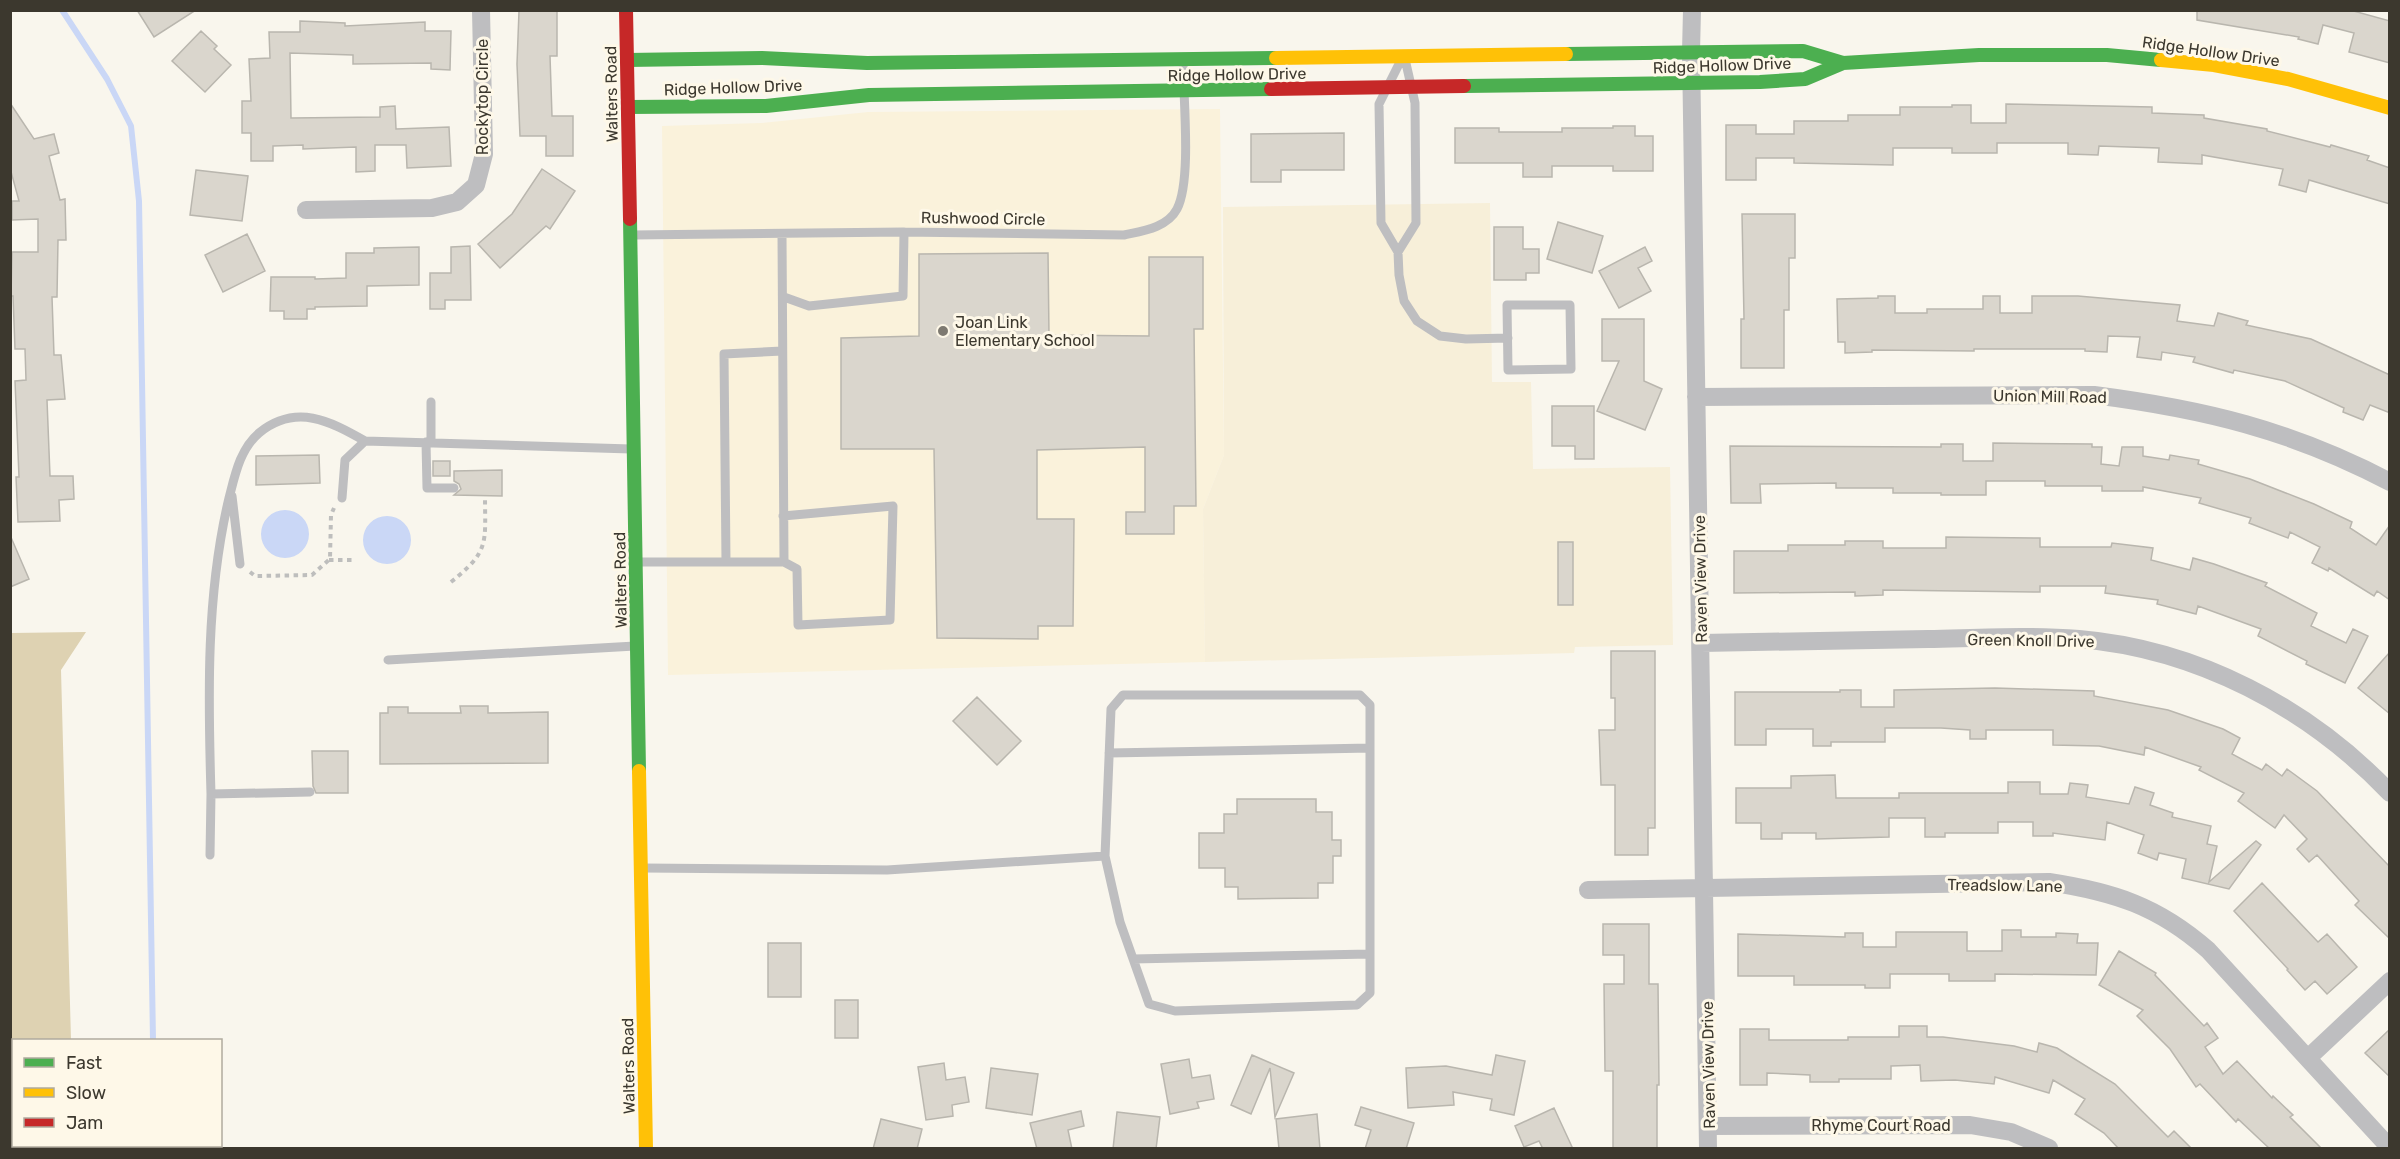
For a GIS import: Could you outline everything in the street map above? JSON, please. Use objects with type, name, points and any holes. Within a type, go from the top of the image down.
[{"type":"street","name":"Rockytop Circle","points":[[306,210],[432,208],[457,202],[476,184],[484,154],[481,10]]},
{"type":"street","name":"Walters Road","points":[[626,10],[646,1149]]},
{"type":"street","name":"Raven View Drive","points":[[1692,10],[1708,1149]]},
{"type":"street","name":"Ridge Hollow Drive","points":[[627,60],[762,58],[867,63],[1803,51],[1843,63]]},
{"type":"street","name":"Ridge Hollow Drive","points":[[628,107],[766,106],[869,95],[1693,84],[1805,79],[1843,63],[1979,55],[2107,55],[2161,58],[2214,65],[2288,79],[2390,108]]},
{"type":"street","name":"Union Mill Road","points":[[1696,397],[2094,395],[2211,414],[2267,430],[2335,455],[2390,482]]},
{"type":"street","name":"Green Knoll Drive","points":[[1701,643],[2042,637],[2079,639],[2142,649],[2218,674],[2285,707],[2330,738],[2363,765],[2390,793]]},
{"type":"street","name":"Treadslow Lane","points":[[1588,890],[2049,882],[2114,894],[2165,918],[2186,931],[2234,977],[2390,1148]]},
{"type":"street","points":[[2308,1058],[2390,981]]},
{"type":"street","name":"Rhyme Court Road","points":[[1708,1126],[1970,1125],[2011,1132],[2049,1149]]},
{"type":"lane","points":[[1398,252],[1416,223],[1416,103],[1404,55]]},
{"type":"lane","points":[[1404,55],[1385,88],[1379,104],[1381,223],[1398,252],[1399,275],[1404,301],[1417,321],[1440,336],[1466,339],[1508,338]]},
{"type":"lane","name":"Rushwood Circle","points":[[630,235],[904,232],[1124,235],[1156,228],[1177,210],[1185,178],[1183,60]]},
{"type":"lane","points":[[783,297],[809,306],[903,296],[904,232]]},
{"type":"lane","points":[[782,234],[784,562]]},
{"type":"lane","points":[[1507,305],[1570,305],[1571,369],[1508,370],[1508,338],[1507,305]]},
{"type":"lane","points":[[726,562],[723,354],[782,351]]},
{"type":"lane","points":[[431,402],[427,488],[454,488]]},
{"type":"lane","points":[[210,855],[209,725],[214,583],[222,528],[242,454],[259,433],[294,417],[320,418],[332,422],[365,441],[634,449]]},
{"type":"lane","points":[[342,498],[345,460],[365,441]]},
{"type":"lane","points":[[231,491],[240,564]]},
{"type":"lane","points":[[636,562],[784,562],[797,569],[798,625],[890,620],[892,506],[783,516]]},
{"type":"lane","points":[[388,660],[637,646]]},
{"type":"lane","points":[[1123,695],[1360,695],[1370,705],[1370,993],[1357,1005],[1175,1011],[1149,1004],[1120,922],[1105,856],[1109,753],[1111,709],[1123,695]]},
{"type":"lane","points":[[1109,753],[1370,748]]},
{"type":"lane","points":[[211,794],[310,792]]},
{"type":"lane","points":[[642,868],[887,870],[1105,856]]},
{"type":"lane","points":[[1133,959],[1370,954]]},
{"type":"path","points":[[451,582],[471,566],[482,551],[485,538],[485,496]]},
{"type":"path","points":[[240,564],[255,576],[312,575],[328,560],[331,515],[336,501],[342,498]]},
{"type":"path","points":[[328,560],[352,560]]},
{"type":"shaded area","name":"Joan Link Elementary School","points":[[1220,109],[1224,455],[1203,509],[1205,662],[668,675],[662,126],[761,123],[868,112]]},
{"type":"shaded area","points":[[1490,203],[1492,382],[1531,382],[1533,469],[1670,467],[1673,645],[1575,647],[1574,653],[1205,662],[1203,509],[1224,455],[1223,207]]},
{"type":"shaded area","points":[[86,632],[61,670],[71,1039],[12,1039],[12,1147],[74,1148],[11,1148],[11,633]]},
{"type":"water","points":[[285,510],[302,517],[309,534],[302,551],[285,558],[268,551],[261,534],[268,517]]},
{"type":"water","points":[[387,516],[404,523],[411,540],[404,557],[387,564],[370,557],[363,540],[370,523]]},
{"type":"building","points":[[137,10],[196,10],[154,37]]},
{"type":"building","points":[[2197,10],[2350,10],[2390,21],[2390,63],[2349,52],[2354,33],[2323,25],[2318,44],[2298,39],[2299,37],[2197,20]]},
{"type":"building","points":[[519,11],[557,11],[557,56],[550,56],[552,116],[573,116],[573,156],[546,156],[546,136],[520,136],[517,64]]},
{"type":"building","points":[[300,21],[345,23],[345,26],[425,22],[425,31],[451,31],[450,70],[431,69],[431,63],[353,64],[353,55],[290,53],[291,118],[380,117],[380,107],[395,106],[396,129],[449,127],[451,166],[407,168],[406,145],[375,145],[375,171],[356,172],[356,147],[303,149],[303,145],[273,146],[273,161],[251,161],[251,133],[242,133],[242,101],[251,101],[249,59],[270,58],[269,32],[300,32]]},
{"type":"building","points":[[201,31],[217,46],[214,49],[231,65],[205,92],[172,61]]},
{"type":"building","points":[[10,103],[34,139],[54,134],[59,153],[49,156],[60,200],[65,199],[66,240],[58,240],[57,297],[52,297],[54,355],[61,355],[65,399],[47,400],[50,476],[73,476],[74,499],[59,500],[60,521],[18,522],[16,477],[19,477],[15,381],[26,380],[25,349],[15,349],[13,296],[11,296],[12,252],[38,252],[38,219],[12,220],[12,201],[19,201],[10,168]]},
{"type":"building","points":[[2006,104],[2152,107],[2152,113],[2204,115],[2204,118],[2267,129],[2267,131],[2330,147],[2331,145],[2369,156],[2367,160],[2390,168],[2390,204],[2309,180],[2306,192],[2279,185],[2283,169],[2202,155],[2202,164],[2158,162],[2159,148],[2099,146],[2098,155],[2068,154],[2068,143],[1997,143],[1997,153],[1952,153],[1952,148],[1893,148],[1893,165],[1794,163],[1794,158],[1756,158],[1756,180],[1726,180],[1726,125],[1756,125],[1756,134],[1794,134],[1794,121],[1848,121],[1848,115],[1900,115],[1900,107],[1952,107],[1952,105],[1971,105],[1971,123],[2006,123]]},
{"type":"building","points":[[1613,126],[1635,126],[1635,136],[1653,136],[1653,171],[1613,171],[1613,166],[1552,166],[1552,177],[1523,177],[1523,163],[1455,163],[1455,128],[1499,128],[1499,132],[1562,132],[1562,128],[1613,128]]},
{"type":"building","points":[[1344,133],[1344,170],[1281,170],[1281,182],[1251,182],[1251,134]]},
{"type":"building","points":[[542,169],[575,191],[550,229],[546,226],[500,268],[478,244],[512,214]]},
{"type":"building","points":[[196,170],[248,176],[242,221],[190,215]]},
{"type":"building","points":[[1742,214],[1795,214],[1795,258],[1789,258],[1789,310],[1784,310],[1784,368],[1741,368],[1741,319],[1744,319]]},
{"type":"building","points":[[1558,222],[1603,236],[1592,273],[1547,259]]},
{"type":"building","points":[[1494,227],[1523,227],[1523,249],[1539,249],[1539,273],[1526,273],[1526,280],[1494,280]]},
{"type":"building","points":[[247,234],[265,271],[223,292],[205,255]]},
{"type":"building","points":[[470,246],[471,300],[445,300],[445,309],[430,309],[430,273],[451,273],[451,247]]},
{"type":"building","points":[[419,247],[419,285],[367,286],[367,306],[315,307],[315,309],[307,309],[307,319],[284,319],[284,311],[270,311],[271,277],[346,278],[346,253],[374,253],[374,248]]},
{"type":"building","points":[[1645,247],[1652,261],[1638,268],[1651,291],[1619,308],[1599,271]]},
{"type":"building","points":[[1048,253],[1049,335],[1149,336],[1149,257],[1203,257],[1203,329],[1194,329],[1196,506],[1174,506],[1174,534],[1126,534],[1126,512],[1145,512],[1145,447],[1037,450],[1037,519],[1074,519],[1073,626],[1038,626],[1038,639],[937,638],[934,449],[841,449],[841,338],[919,336],[919,254]]},
{"type":"building","points":[[1878,296],[1895,296],[1895,313],[1927,313],[1927,309],[1983,309],[1983,296],[2000,296],[2000,313],[2032,313],[2032,296],[2078,296],[2180,305],[2177,321],[2214,326],[2218,313],[2248,321],[2246,325],[2311,339],[2390,375],[2390,413],[2370,405],[2363,420],[2343,412],[2344,408],[2285,381],[2234,370],[2233,373],[2193,362],[2195,357],[2162,352],[2161,360],[2137,357],[2140,337],[2108,336],[2107,352],[2085,351],[2085,349],[1974,349],[1974,351],[1872,350],[1872,352],[1845,353],[1845,342],[1838,342],[1837,299],[1878,298]]},
{"type":"building","points":[[1602,319],[1644,319],[1644,381],[1662,389],[1645,430],[1597,411],[1619,361],[1602,361]]},
{"type":"building","points":[[1552,406],[1594,406],[1594,459],[1575,459],[1575,446],[1552,446]]},
{"type":"building","points":[[1993,443],[2092,444],[2092,447],[2102,447],[2101,464],[2119,466],[2122,447],[2143,447],[2143,456],[2169,460],[2170,455],[2199,460],[2198,464],[2250,479],[2314,504],[2352,522],[2350,528],[2376,545],[2390,525],[2390,600],[2377,591],[2374,596],[2329,568],[2328,571],[2312,563],[2320,547],[2290,532],[2288,538],[2249,523],[2251,518],[2199,503],[2201,498],[2143,487],[2143,491],[2102,491],[2102,486],[2045,486],[2045,481],[1986,481],[1986,495],[1941,495],[1941,493],[1893,493],[1893,488],[1836,488],[1836,483],[1760,484],[1761,503],[1731,503],[1730,446],[1941,447],[1941,444],[1963,444],[1963,461],[1993,461]]},
{"type":"building","points":[[319,455],[320,483],[256,485],[256,456]]},
{"type":"building","points":[[433,461],[450,461],[450,476],[433,476]]},
{"type":"building","points":[[502,470],[502,496],[454,495],[461,489],[454,481],[454,471]]},
{"type":"building","points":[[10,535],[29,579],[10,587]]},
{"type":"building","points":[[1946,537],[2040,538],[2040,547],[2111,547],[2112,543],[2153,548],[2151,560],[2190,570],[2193,558],[2267,583],[2265,586],[2317,613],[2311,626],[2346,643],[2353,629],[2368,636],[2345,683],[2306,664],[2307,661],[2258,636],[2261,629],[2198,606],[2196,614],[2157,604],[2158,600],[2105,593],[2106,586],[2040,586],[2040,592],[1883,590],[1883,595],[1855,596],[1855,592],[1734,593],[1734,551],[1788,551],[1788,545],[1845,545],[1845,541],[1883,541],[1883,548],[1946,548]]},
{"type":"building","points":[[1558,542],[1573,542],[1573,605],[1558,605]]},
{"type":"building","points":[[1611,651],[1655,651],[1655,828],[1648,828],[1648,855],[1615,855],[1615,785],[1601,785],[1599,730],[1615,730],[1615,698],[1611,698]]},
{"type":"building","points":[[2390,652],[2390,714],[2358,688]]},
{"type":"building","points":[[1995,688],[2094,691],[2094,696],[2168,710],[2223,729],[2240,738],[2232,754],[2262,770],[2266,764],[2282,776],[2287,769],[2317,791],[2390,867],[2390,939],[2355,905],[2359,901],[2317,855],[2309,862],[2297,849],[2307,839],[2284,815],[2275,828],[2238,801],[2244,793],[2199,770],[2201,767],[2145,747],[2144,755],[2099,746],[2053,745],[2053,730],[1986,730],[1986,739],[1970,739],[1970,730],[1941,728],[1885,728],[1885,742],[1831,742],[1831,746],[1813,746],[1813,729],[1766,729],[1766,745],[1735,745],[1735,692],[1861,690],[1861,707],[1894,707],[1894,690]]},
{"type":"building","points":[[977,697],[1021,741],[997,765],[953,721]]},
{"type":"building","points":[[460,706],[488,706],[488,713],[548,712],[548,763],[380,764],[380,713],[388,713],[388,707],[408,707],[408,713],[461,713]]},
{"type":"building","points":[[312,751],[348,751],[348,793],[316,793],[313,786]]},
{"type":"building","points":[[1835,775],[1836,798],[1899,798],[1899,793],[2008,793],[2008,782],[2040,782],[2040,794],[2068,794],[2070,783],[2088,785],[2086,797],[2129,804],[2135,787],[2154,793],[2150,805],[2173,813],[2172,817],[2211,826],[2207,844],[2217,846],[2209,882],[2256,841],[2261,845],[2229,889],[2182,878],[2186,859],[2159,853],[2157,860],[2138,853],[2144,835],[2107,822],[2105,840],[2053,833],[2053,836],[2033,836],[2033,822],[1998,822],[1998,833],[1945,833],[1945,837],[1925,837],[1925,818],[1889,818],[1889,837],[1816,839],[1816,833],[1782,833],[1782,839],[1761,839],[1761,823],[1736,823],[1736,788],[1791,788],[1791,776]]},
{"type":"building","points":[[1237,799],[1316,799],[1316,812],[1332,812],[1332,840],[1341,840],[1341,856],[1333,856],[1333,883],[1318,883],[1318,898],[1238,899],[1238,887],[1225,887],[1225,868],[1199,868],[1199,833],[1224,833],[1224,814],[1237,814]]},
{"type":"building","points":[[2262,883],[2318,942],[2327,934],[2357,967],[2327,994],[2315,981],[2305,990],[2234,911]]},
{"type":"building","points":[[1603,924],[1649,924],[1649,984],[1658,984],[1657,1149],[1613,1149],[1613,1071],[1605,1071],[1604,984],[1624,984],[1624,955],[1603,955]]},
{"type":"building","points":[[2002,930],[2021,930],[2021,937],[2056,937],[2056,933],[2078,934],[2077,943],[2098,943],[2096,975],[1995,974],[1995,981],[1949,981],[1949,974],[1890,974],[1890,988],[1865,988],[1865,985],[1794,985],[1794,976],[1738,976],[1738,934],[1845,937],[1845,933],[1863,933],[1863,947],[1896,947],[1896,932],[1967,932],[1967,951],[2002,951]]},
{"type":"building","points":[[768,943],[801,943],[801,997],[768,997]]},
{"type":"building","points":[[2119,951],[2156,973],[2155,975],[2204,1026],[2207,1023],[2218,1038],[2205,1047],[2223,1074],[2237,1061],[2272,1098],[2273,1096],[2293,1115],[2290,1117],[2322,1149],[2270,1149],[2238,1119],[2236,1122],[2200,1084],[2196,1087],[2170,1049],[2137,1016],[2143,1010],[2099,985]]},
{"type":"building","points":[[835,1000],[858,1000],[858,1038],[835,1038]]},
{"type":"building","points":[[1899,1026],[1927,1026],[1927,1037],[2014,1046],[2037,1052],[2039,1043],[2057,1048],[2115,1084],[2168,1137],[2174,1131],[2192,1149],[2119,1149],[2104,1133],[2075,1114],[2085,1099],[2053,1080],[2049,1093],[1995,1077],[1994,1084],[1955,1080],[1921,1081],[1920,1065],[1891,1066],[1891,1079],[1839,1079],[1839,1082],[1810,1082],[1810,1075],[1767,1073],[1767,1085],[1740,1085],[1740,1029],[1769,1029],[1769,1040],[1848,1040],[1848,1037],[1899,1037]]},
{"type":"building","points":[[2390,1029],[2390,1077],[2365,1053]]},
{"type":"building","points":[[1252,1055],[1294,1073],[1275,1117],[1270,1068],[1251,1114],[1231,1105]]},
{"type":"building","points":[[1496,1055],[1525,1061],[1514,1115],[1490,1110],[1492,1099],[1453,1092],[1454,1105],[1408,1108],[1406,1068],[1446,1066],[1492,1075]]},
{"type":"building","points":[[1189,1059],[1192,1078],[1210,1075],[1214,1099],[1197,1102],[1199,1108],[1170,1114],[1161,1064]]},
{"type":"building","points":[[944,1063],[946,1080],[965,1077],[969,1102],[952,1105],[953,1116],[926,1120],[918,1067]]},
{"type":"building","points":[[991,1068],[1038,1074],[1032,1115],[986,1108]]},
{"type":"building","points":[[1361,1107],[1414,1123],[1406,1149],[1365,1149],[1371,1130],[1355,1125]]},
{"type":"building","points":[[1554,1108],[1573,1149],[1543,1149],[1539,1141],[1524,1147],[1515,1126]]},
{"type":"building","points":[[1081,1111],[1084,1126],[1068,1130],[1072,1149],[1037,1149],[1030,1123]]},
{"type":"building","points":[[1117,1112],[1160,1117],[1156,1149],[1113,1149]]},
{"type":"building","points":[[1317,1114],[1320,1149],[1279,1149],[1276,1119]]},
{"type":"building","points":[[881,1119],[922,1129],[917,1149],[873,1149]]},
{"type":"waterway","points":[[62,10],[107,79],[131,126],[139,201],[153,1039]]},
{"type":"traffic: fast","points":[[1566,54],[1803,51],[1843,63]]},
{"type":"traffic: fast","points":[[1464,86],[1760,82],[1805,79],[1843,63],[1979,55],[2107,55],[2161,60]]},
{"type":"traffic: fast","points":[[627,60],[762,58],[867,63],[1276,58]]},
{"type":"traffic: fast","points":[[628,107],[766,106],[869,95],[1271,89]]},
{"type":"traffic: fast","points":[[630,219],[639,771]]},
{"type":"traffic: slow","points":[[1276,58],[1566,54]]},
{"type":"traffic: slow","points":[[2161,60],[2214,65],[2288,79],[2390,108]]},
{"type":"traffic: slow","points":[[639,771],[646,1148]]},
{"type":"traffic: jam","points":[[626,10],[630,219]]},
{"type":"traffic: jam","points":[[1271,89],[1464,86]]},
{"type":"place","name":"Joan Link Elementary School","points":[[943,331]]}]
